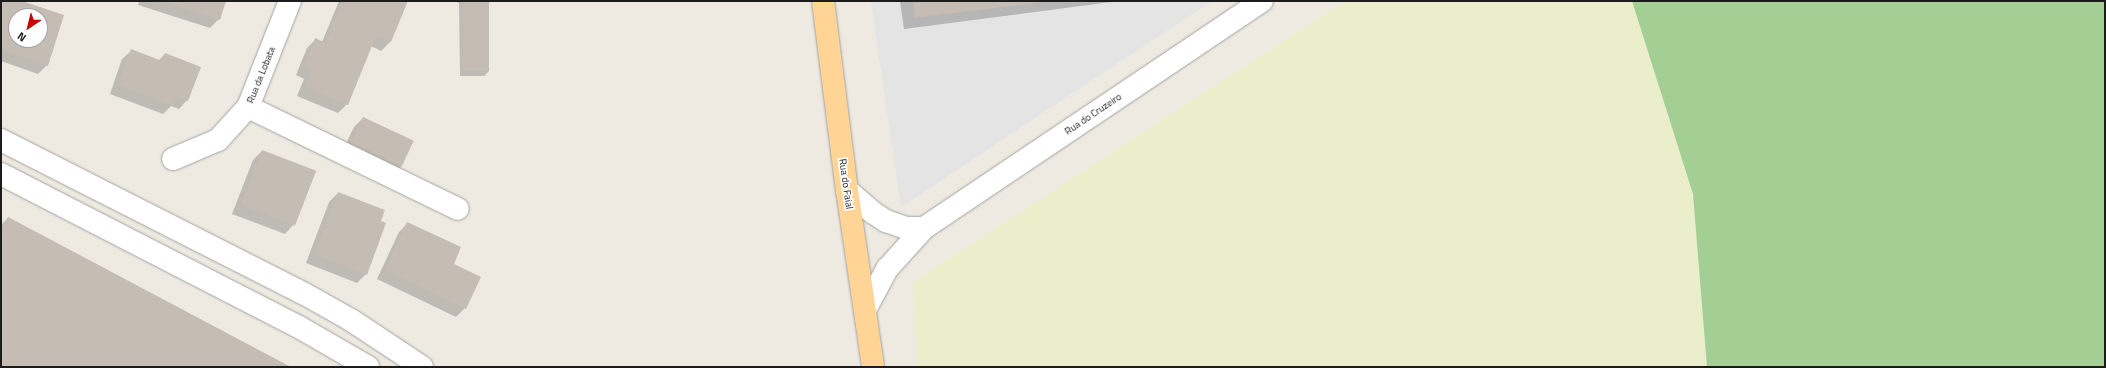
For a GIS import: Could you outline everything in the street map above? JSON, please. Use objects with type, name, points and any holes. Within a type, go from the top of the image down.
[{"type":"main road","name":"Rua do Faial","points":[[823,1],[846,190],[873,367]]},
{"type":"street","name":"Rua da Lobata","points":[[173,159],[218,140],[248,107],[290,1]]},
{"type":"street","name":"Rua do Cruzeiro","points":[[865,310],[887,269],[924,228],[1262,1]]},
{"type":"street","points":[[248,107],[458,209]]},
{"type":"street","points":[[1,140],[303,293],[351,320],[422,367]]},
{"type":"street","points":[[1,174],[299,327],[368,367]]},
{"type":"street","points":[[846,190],[872,212],[886,221],[906,228],[924,228]]},
{"type":"green space","points":[[1345,1],[1632,1],[1693,194],[1707,367],[918,367],[913,282]]},
{"type":"green space","points":[[1632,1],[2105,1],[2105,367],[1707,367],[1693,194]]},
{"type":"shaded area","points":[[871,1],[1212,1],[901,207]]},
{"type":"building","points":[[1,1],[22,1],[43,8],[8,8],[8,48],[48,48],[48,10],[64,15],[48,66],[1,50]]},
{"type":"building","points":[[163,1],[226,1],[220,20]]},
{"type":"building","points":[[343,1],[408,1],[391,42],[376,36],[348,105],[305,87],[313,70],[304,66],[315,38],[326,43]]},
{"type":"building","points":[[463,1],[489,1],[489,71],[463,71]]},
{"type":"building","points":[[913,1],[1041,1],[1041,2],[915,18]]},
{"type":"building","points":[[131,49],[162,61],[165,53],[201,67],[188,101],[176,96],[173,106],[118,85]]},
{"type":"building","points":[[363,117],[414,141],[401,167],[351,143]]},
{"type":"building","points":[[262,150],[316,171],[295,226],[241,205]]},
{"type":"building","points":[[338,192],[385,210],[381,221],[386,223],[367,275],[314,254]]},
{"type":"building","points":[[8,217],[291,367],[1,367],[1,229]]},
{"type":"building","points":[[407,222],[461,247],[454,264],[481,277],[466,309],[385,270]]}]
